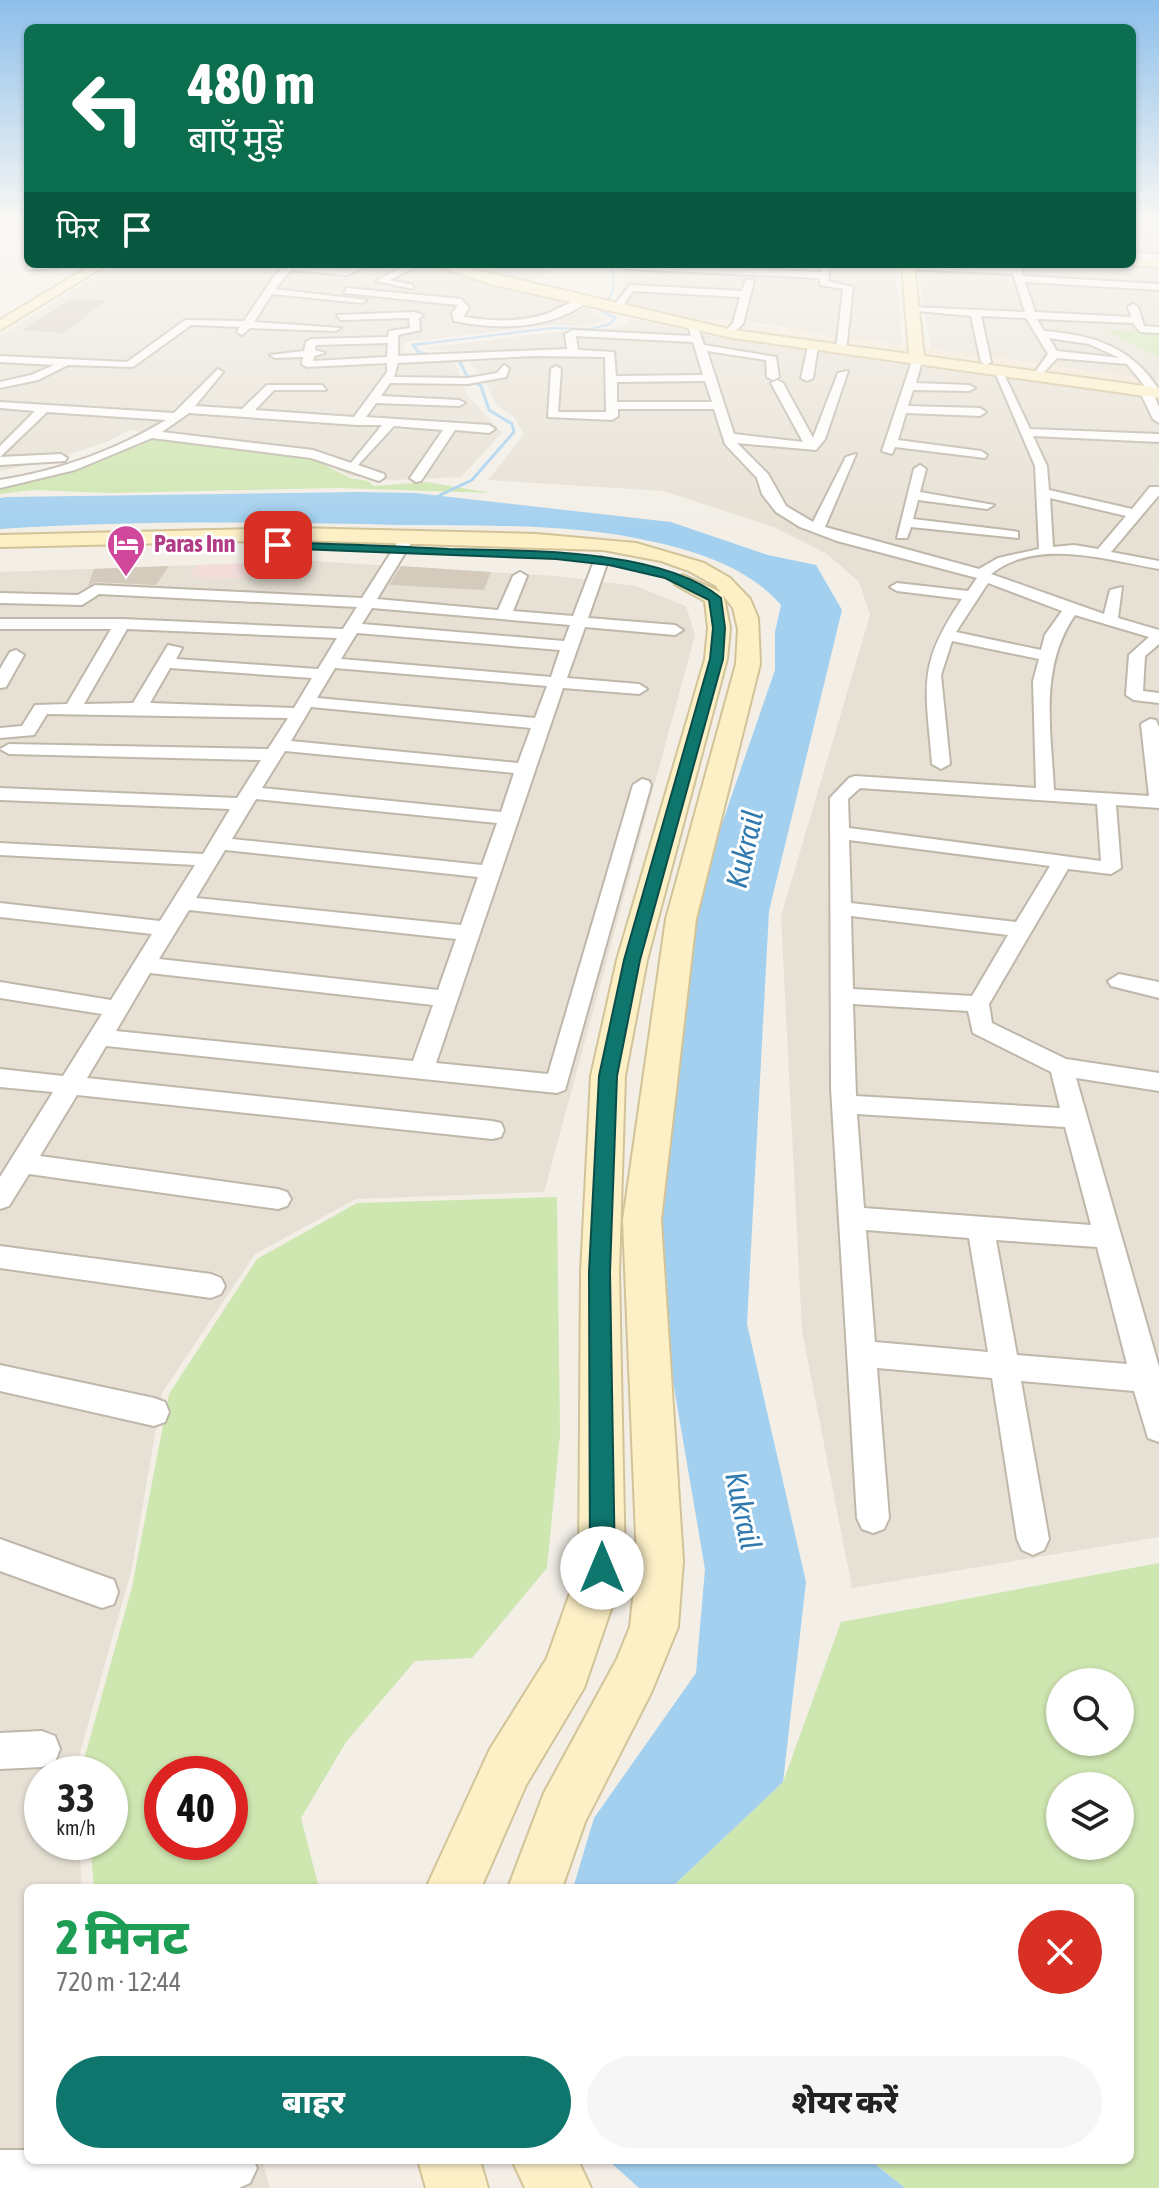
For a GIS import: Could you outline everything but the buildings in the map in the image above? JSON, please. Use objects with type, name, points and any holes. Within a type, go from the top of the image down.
[{"type":"street","points":[[0,359],[129,365],[187,323]]},
{"type":"street","points":[[223,323],[354,329]]},
{"type":"street","points":[[357,421],[392,372],[391,351],[395,332],[415,330],[415,323]]},
{"type":"street","points":[[502,323],[534,323]]},
{"type":"street","points":[[653,323],[771,357],[775,380],[812,447]]},
{"type":"street","points":[[729,333],[738,323]]},
{"type":"street","points":[[841,350],[844,323]]},
{"type":"street","points":[[891,443],[917,361],[914,323]]},
{"type":"street","points":[[978,323],[992,367],[1041,466],[1046,552]]},
{"type":"street","points":[[1035,323],[1054,354]]},
{"type":"street","points":[[1138,323],[1140,329],[1159,330]]},
{"type":"street","points":[[235,340],[250,324]]},
{"type":"street","points":[[573,353],[571,333],[695,337],[729,333],[917,361],[992,367],[1034,377],[1153,392]]},
{"type":"street","points":[[1041,334],[1085,336],[1142,367],[1153,392],[1159,419]]},
{"type":"street","points":[[647,336],[649,351]]},
{"type":"street","points":[[695,337],[729,437],[739,455],[763,477],[781,509],[817,529],[983,576],[1071,609],[1159,635]]},
{"type":"street","points":[[391,351],[307,364],[309,343],[314,342],[391,351],[439,357],[463,349],[611,354],[610,417],[552,415],[556,369]]},
{"type":"street","points":[[807,378],[813,346]]},
{"type":"street","points":[[275,355],[307,354]]},
{"type":"street","points":[[1034,377],[1054,354]]},
{"type":"street","points":[[1054,354],[1134,363]]},
{"type":"street","points":[[0,385],[34,378],[66,363]]},
{"type":"street","points":[[651,366],[706,372]]},
{"type":"street","points":[[0,484],[54,473],[148,434],[177,416],[218,372]]},
{"type":"street","points":[[386,380],[468,381],[503,372],[495,389]]},
{"type":"street","points":[[612,379],[706,372]]},
{"type":"street","points":[[812,447],[819,439],[844,373]]},
{"type":"street","points":[[292,388],[301,374]]},
{"type":"street","points":[[247,411],[271,387],[292,388],[325,383],[311,402]]},
{"type":"street","points":[[909,386],[969,388]]},
{"type":"street","points":[[374,399],[459,403]]},
{"type":"street","points":[[0,405],[177,416],[247,411],[489,429]]},
{"type":"street","points":[[612,405],[718,406]]},
{"type":"street","points":[[0,453],[44,408]]},
{"type":"street","points":[[902,409],[980,412]]},
{"type":"street","points":[[0,461],[59,459],[177,416]]},
{"type":"street","points":[[357,462],[391,422]]},
{"type":"street","points":[[416,478],[452,426]]},
{"type":"street","points":[[0,430],[20,433]]},
{"type":"street","points":[[1025,432],[1159,438]]},
{"type":"street","points":[[148,434],[313,454],[379,477]]},
{"type":"street","points":[[891,443],[952,436]]},
{"type":"street","points":[[729,437],[812,447]]},
{"type":"street","points":[[891,443],[981,455]]},
{"type":"street","points":[[817,529],[852,457]]},
{"type":"street","points":[[898,553],[920,469]]},
{"type":"street","points":[[1102,554],[1155,490],[1159,491]]},
{"type":"street","points":[[1043,493],[1134,514]]},
{"type":"street","points":[[913,495],[987,505]]},
{"type":"street","points":[[906,522],[1013,535]]},
{"type":"street","points":[[0,541],[258,533],[405,542],[601,561],[650,569],[687,582],[715,598],[719,628],[716,659],[632,960],[608,1076],[600,1216],[602,1568],[567,1671],[508,1767],[455,1884]]},
{"type":"street","points":[[0,1199],[13,1167],[215,852],[405,542]]},
{"type":"street","points":[[0,553],[405,542],[625,547],[679,560],[723,582],[741,599],[750,625],[748,664],[681,919],[642,1220],[660,1561],[654,1627],[634,1676],[562,1811],[536,1884]]},
{"type":"street","points":[[941,764],[933,675],[946,635],[988,567],[1019,556],[1074,549],[1159,565]]},
{"type":"street","points":[[422,1070],[525,769],[601,561]]},
{"type":"street","points":[[1093,568],[1159,582]]},
{"type":"street","points":[[504,615],[520,576]]},
{"type":"street","points":[[897,587],[972,596]]},
{"type":"street","points":[[0,598],[82,600],[95,589],[368,603],[675,630]]},
{"type":"street","points":[[1110,620],[1117,590]]},
{"type":"street","points":[[1045,792],[1041,681],[1053,635],[1071,609]]},
{"type":"street","points":[[0,624],[122,624],[351,631],[570,646]]},
{"type":"street","points":[[72,709],[122,624]]},
{"type":"street","points":[[946,635],[1048,656]]},
{"type":"street","points":[[1159,635],[1137,655],[1134,695],[1159,698]]},
{"type":"street","points":[[0,683],[16,655]]},
{"type":"street","points":[[139,708],[171,655],[639,689]]},
{"type":"street","points":[[5,741],[28,731],[41,709],[304,708],[541,724]]},
{"type":"street","points":[[873,1518],[844,1104],[839,798],[855,782],[1159,800],[1150,724]]},
{"type":"street","points":[[5,741],[278,750],[525,769]]},
{"type":"street","points":[[98,1037],[557,1084],[642,785]]},
{"type":"street","points":[[0,794],[248,798],[508,818]]},
{"type":"street","points":[[841,833],[1111,868],[1106,797]]},
{"type":"street","points":[[0,849],[215,852],[490,872]]},
{"type":"street","points":[[1062,862],[978,1004],[981,1027],[1061,1067],[1159,1082]]},
{"type":"street","points":[[182,903],[469,933]]},
{"type":"street","points":[[841,908],[1022,930]]},
{"type":"street","points":[[0,910],[166,929]]},
{"type":"street","points":[[143,965],[447,999]]},
{"type":"street","points":[[1119,981],[1159,990]]},
{"type":"street","points":[[0,990],[116,1009]]},
{"type":"street","points":[[842,996],[978,1004]]},
{"type":"street","points":[[1061,1067],[1107,1237],[1152,1379],[1159,1428]]},
{"type":"street","points":[[0,1078],[492,1130]]},
{"type":"street","points":[[844,1104],[1074,1118]]},
{"type":"street","points":[[13,1167],[278,1199]]},
{"type":"street","points":[[852,1218],[1107,1237]]},
{"type":"street","points":[[981,1227],[1033,1539]]},
{"type":"street","points":[[0,1257],[211,1286]]},
{"type":"street","points":[[862,1354],[1152,1379]]},
{"type":"street","points":[[0,1378],[154,1412]]},
{"type":"street","points":[[0,1555],[102,1592]]},
{"type":"street","points":[[0,1751],[42,1749]]},
{"type":"street","points":[[450,2164],[457,2188]]},
{"type":"street","points":[[545,2164],[560,2188]]},
{"type":"street","points":[[0,2172],[235,2168]]},
{"type":"shaded area","points":[[21,323],[598,323],[589,326],[549,325],[406,342],[402,350],[419,357],[454,361],[468,396],[502,433],[461,477],[394,480],[350,476],[314,458],[129,430],[107,442],[51,460],[0,471],[0,336]]},
{"type":"shaded area","points":[[627,323],[652,323],[716,336],[1159,398],[1159,1537],[852,1588],[802,1331],[781,916],[870,615],[859,582],[827,554],[774,527],[663,491],[488,480],[524,434],[514,417],[496,405],[483,377],[470,364],[470,353],[425,348],[622,327]]},
{"type":"shaded area","points":[[708,323],[739,323],[1039,363],[1159,381],[1159,387],[808,341]]},
{"type":"shaded area","points":[[759,323],[900,323],[902,344],[864,341]]},
{"type":"shaded area","points":[[927,323],[1159,323],[1159,381],[931,349]]},
{"type":"shaded area","points":[[312,561],[555,576],[636,586],[686,606],[695,635],[544,1192],[356,1199],[255,1254],[162,1393],[132,1568],[79,1756],[24,1756],[24,1860],[80,1860],[82,1884],[24,1884],[24,2164],[263,2164],[270,2188],[0,2188],[0,572]]},
{"type":"shaded area","points":[[257,563],[246,578],[189,577],[197,565]]},
{"type":"green space","points":[[1103,329],[1159,333],[1159,358]]},
{"type":"green space","points":[[149,436],[313,459],[350,478],[368,481],[373,486],[426,482],[492,493],[337,488],[109,493],[33,490],[0,494],[0,478],[51,476]]},
{"type":"green space","points":[[557,1197],[560,1435],[547,1568],[472,1658],[415,1661],[346,1742],[301,1818],[318,1884],[94,1884],[92,1860],[128,1860],[128,1756],[85,1756],[132,1587],[169,1394],[257,1259],[357,1203]]},
{"type":"green space","points":[[1159,1563],[1159,2188],[905,2188],[875,2164],[1134,2164],[1134,1884],[675,1884],[783,1782],[841,1622]]},
{"type":"water","name":"Kukrail","points":[[415,493],[671,522],[768,555],[816,565],[842,610],[769,911],[747,1324],[806,1582],[783,1782],[675,1884],[574,1884],[594,1818],[696,1673],[705,1569],[670,1364],[660,1249],[675,1058],[698,893],[775,670],[775,632],[781,605],[755,581],[706,557],[654,542],[592,531],[495,526],[250,523],[100,524],[0,529],[0,498]]},
{"type":"water","points":[[612,2164],[875,2164],[905,2188],[639,2188]]},
{"type":"waterway","points":[[413,345],[552,328],[591,329],[611,323]]},
{"type":"waterway","points":[[413,345],[427,343]]},
{"type":"waterway","points":[[413,345],[418,352],[435,356]]},
{"type":"waterway","points":[[436,501],[436,497],[472,480],[514,432],[512,424],[489,410],[481,386],[467,376],[459,360],[454,359]]},
{"type":"place","name":"Paras Inn","points":[[126,578]]},
{"type":"route","points":[[278,545],[556,556],[609,561],[650,569],[687,582],[715,598],[719,628],[716,659],[632,960],[608,1076],[600,1272],[602,1568]]}]
